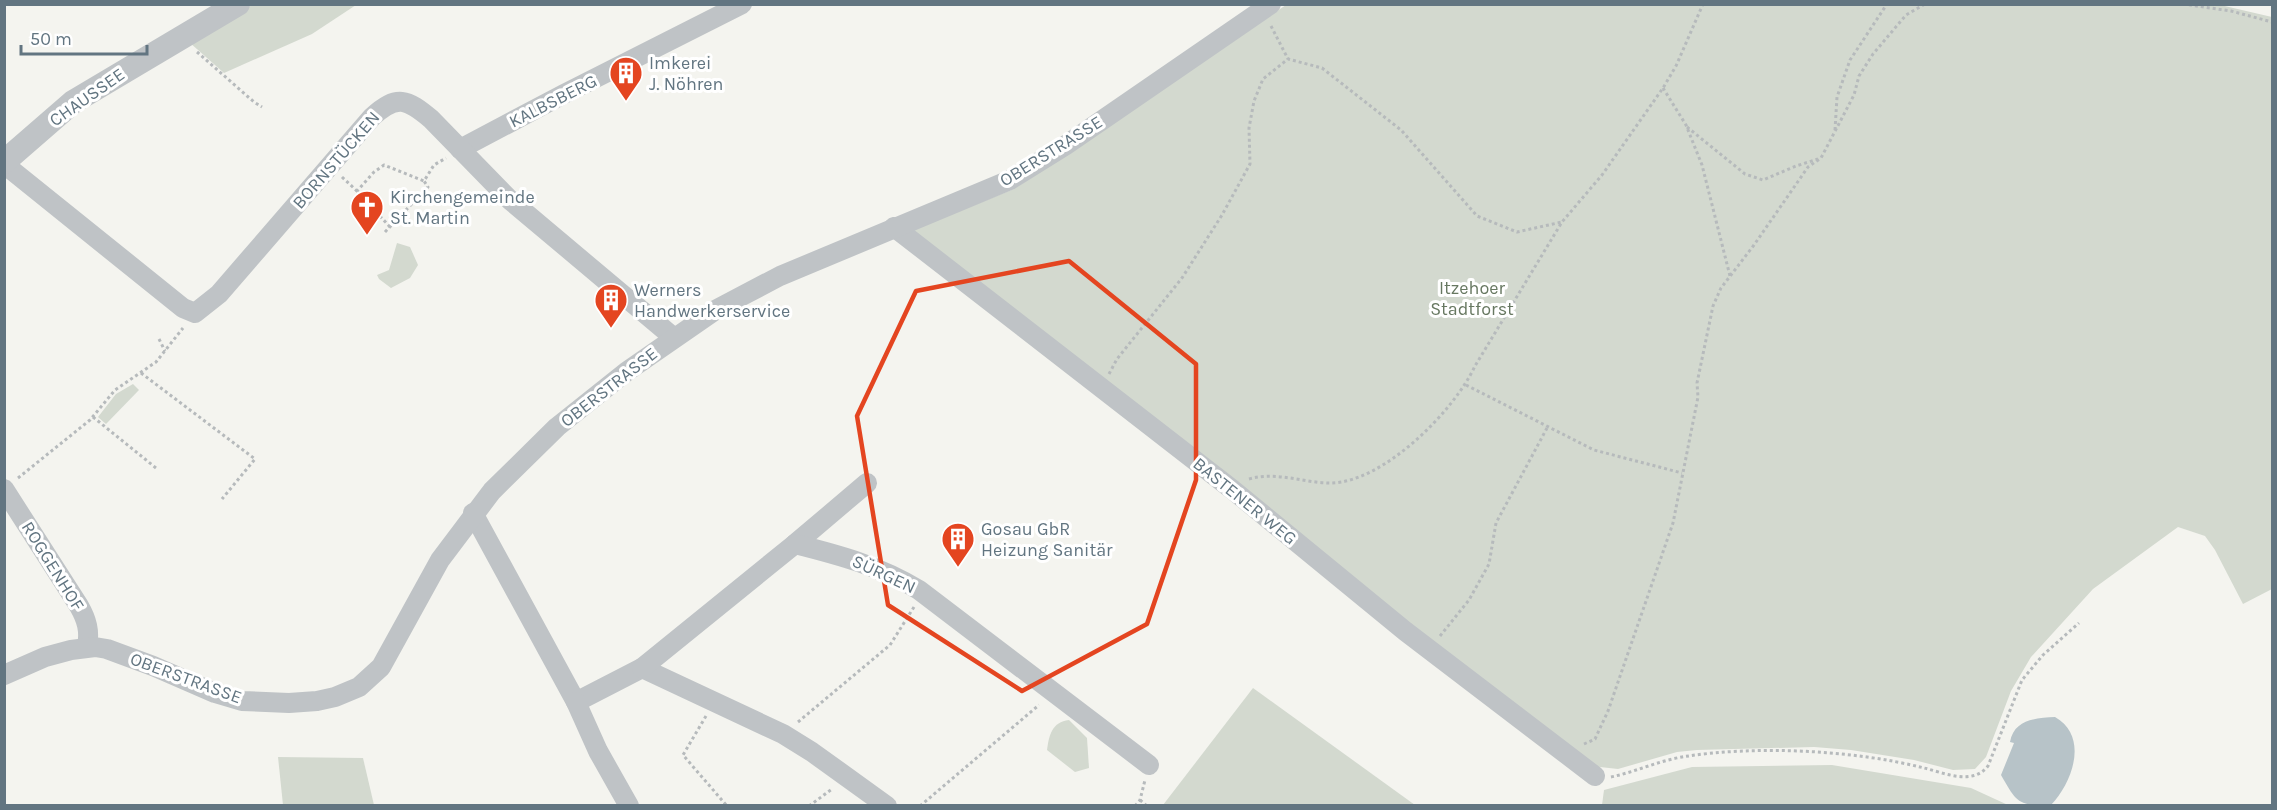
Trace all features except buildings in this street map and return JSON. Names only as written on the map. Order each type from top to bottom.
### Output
[{"type":"street","name":"CHAUSSEE","points":[[4,163],[82,96],[238,4]]},
{"type":"street","name":"KALBSBERG","points":[[460,149],[742,4]]},
{"type":"street","name":"OBERSTRASSE","points":[[4,675],[45,657],[87,647],[107,649],[215,693],[242,701],[289,703],[317,701],[347,693],[371,679],[381,668],[440,560],[473,513],[505,476],[557,427],[626,372],[673,337],[717,309],[780,276],[993,188],[1026,171],[1267,7]]},
{"type":"street","name":"BORNSTÜCKEN","points":[[195,313],[219,294],[383,106],[392,102],[404,101],[417,108],[510,200],[673,337]]},
{"type":"street","points":[[4,163],[183,308],[195,313]]},
{"type":"street","name":"BASTENER WEG","points":[[894,227],[1233,490],[1435,654],[1595,776]]},
{"type":"street","points":[[576,702],[642,668],[867,483]]},
{"type":"street","name":"ROGGENHOF","points":[[9,485],[87,621],[89,634],[87,647]]},
{"type":"street","points":[[473,513],[576,702],[598,751],[629,806]]},
{"type":"street","name":"SÜRGEN","points":[[795,543],[878,568],[923,592],[1149,765]]},
{"type":"street","points":[[642,668],[783,734],[887,806]]},
{"type":"path","points":[[1233,490],[1239,483],[1252,478],[1282,476],[1330,483],[1371,472],[1418,440],[1466,385],[1475,366],[1562,222],[1602,176],[1663,88],[1676,66],[1703,4]]},
{"type":"path","points":[[1834,132],[1837,97],[1850,60],[1887,4]]},
{"type":"path","points":[[1562,752],[1590,742],[1598,735],[1672,523],[1698,397],[1696,383],[1713,306],[1721,288],[1808,167],[1821,158],[1854,95],[1859,76],[1873,54],[1906,15],[1925,4]]},
{"type":"path","points":[[2183,4],[2230,11],[2272,22]]},
{"type":"path","points":[[1267,7],[1288,59]]},
{"type":"path","points":[[196,51],[262,107]]},
{"type":"path","points":[[1288,59],[1322,68],[1401,130],[1477,216],[1517,232],[1562,222]]},
{"type":"path","points":[[1101,388],[1117,359],[1182,278],[1222,215],[1250,164],[1249,128],[1254,101],[1263,79],[1288,59]]},
{"type":"path","points":[[1663,88],[1686,125],[1702,165],[1730,276]]},
{"type":"path","points":[[1686,125],[1745,174],[1763,180],[1821,158]]},
{"type":"path","points":[[424,181],[434,165],[460,149]]},
{"type":"path","points":[[357,191],[374,172],[384,165],[424,181],[429,187],[385,232]]},
{"type":"path","points":[[339,174],[390,226]]},
{"type":"path","points":[[9,485],[93,417],[116,390],[156,362],[195,313]]},
{"type":"path","points":[[159,339],[165,351]]},
{"type":"path","points":[[141,373],[255,459],[222,500]]},
{"type":"path","points":[[1466,385],[1594,450],[1682,473]]},
{"type":"path","points":[[93,417],[156,468]]},
{"type":"path","points":[[1435,654],[1436,641],[1469,600],[1489,564],[1496,523],[1547,428]]},
{"type":"path","points":[[783,734],[890,645],[923,592]]},
{"type":"path","points":[[1595,776],[1614,776],[1681,757],[1754,752],[1837,755],[1906,764],[1951,775],[1977,776],[1983,772],[1992,757],[2022,680],[2043,655],[2079,623]]},
{"type":"path","points":[[920,806],[1054,692]]},
{"type":"path","points":[[715,701],[683,755],[727,806]]},
{"type":"path","points":[[1135,806],[1140,800],[1149,765]]},
{"type":"path","points":[[809,806],[847,777]]},
{"type":"path","points":[[1140,800],[1147,806]]},
{"type":"highlighted area","points":[[1069,261],[1196,364],[1196,480],[1147,624],[1022,691],[888,605],[857,416],[916,291]]},
{"type":"green space","name":"Itzehoer Stadtforst","points":[[2216,4],[2272,17],[2272,589],[2243,604],[2215,550],[2205,536],[2178,527],[2093,589],[2031,657],[2011,691],[1986,757],[1975,769],[1953,770],[1914,760],[1814,747],[1697,750],[1677,752],[1618,769],[1591,766],[905,233],[1014,189],[1286,5]]},
{"type":"green space","points":[[252,5],[356,5],[312,34],[224,73],[189,42]]},
{"type":"green space","points":[[397,243],[410,247],[418,265],[410,278],[391,288],[377,275],[389,270]]},
{"type":"green space","points":[[133,384],[139,390],[106,424],[98,417],[116,394]]},
{"type":"green space","points":[[1253,688],[1415,805],[1163,805]]},
{"type":"green space","points":[[1069,720],[1087,738],[1089,768],[1075,772],[1047,750],[1052,730],[1059,723]]},
{"type":"green space","points":[[278,757],[363,758],[374,805],[283,805]]},
{"type":"green space","points":[[1832,765],[1971,788],[2008,805],[1602,805],[1604,790],[1692,767]]},
{"type":"shaded area","points":[[2055,717],[2065,725],[2072,736],[2074,760],[2071,772],[2066,784],[2051,805],[2025,803],[2015,797],[2001,775],[2014,743],[2010,742],[2012,734],[2027,721]]},
{"type":"place","name":"Imkerei J. Nöhren","points":[[626,102]]},
{"type":"place","name":"Kirchengemeinde St. Martin","points":[[367,236]]},
{"type":"place","name":"Werners Handwerkerservice","points":[[611,329]]},
{"type":"place","name":"Gosau GbR Heizung Sanitär","points":[[958,568]]}]
